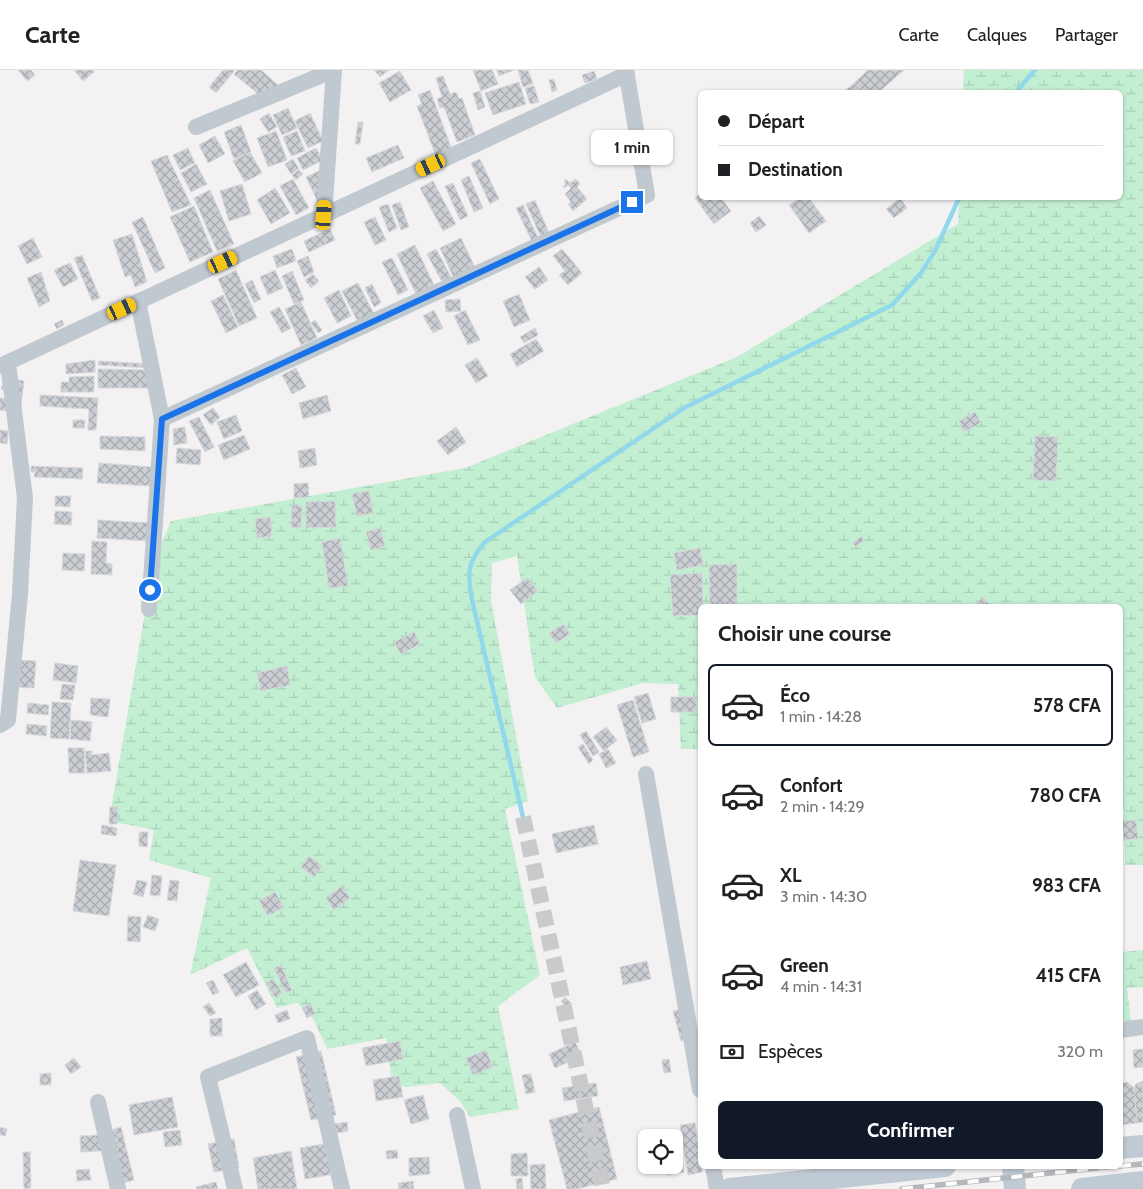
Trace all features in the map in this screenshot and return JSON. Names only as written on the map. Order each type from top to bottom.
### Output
[{"type":"main road","points":[[1123,1148],[1143,1146]]},
{"type":"main road","points":[[730,1189],[848,1171],[887,1169]]},
{"type":"main road","points":[[1013,1169],[1016,1189]]},
{"type":"main road","points":[[1082,1189],[1143,1182]]},
{"type":"street","points":[[196,127],[334,70],[324,215]]},
{"type":"street","points":[[0,725],[8,720],[20,594],[25,498],[4,364],[626,72],[648,195],[162,419]]},
{"type":"street","points":[[138,302],[162,419],[149,609]]},
{"type":"street","points":[[646,774],[698,1078]]},
{"type":"street","points":[[1123,1030],[1143,1027]]},
{"type":"street","points":[[235,1189],[208,1077],[307,1038],[342,1189]]},
{"type":"street","points":[[98,1102],[118,1189]]},
{"type":"street","points":[[457,1115],[473,1189]]},
{"type":"street","points":[[714,1169],[717,1189]]},
{"type":"green space","points":[[964,70],[1143,70],[1143,865],[1125,865],[1123,811],[1123,604],[698,604],[698,749],[681,749],[678,684],[643,683],[557,708],[535,677],[517,556],[492,563],[491,600],[528,801],[505,809],[540,975],[498,1006],[519,1109],[470,1117],[460,1101],[440,1083],[407,1087],[392,1084],[386,1038],[327,1049],[313,1018],[297,1003],[277,1008],[247,948],[190,975],[211,878],[149,860],[154,830],[109,821],[154,561],[171,521],[465,468],[737,357],[958,224],[959,200],[1123,200],[1123,90],[963,90]]},
{"type":"green space","points":[[1143,950],[1143,987],[1127,988],[1131,1021],[1123,1022],[1123,952]]},
{"type":"building","points":[[18,70],[31,70],[35,75],[27,81]]},
{"type":"building","points":[[74,70],[93,70],[94,72],[83,81]]},
{"type":"building","points":[[223,70],[235,70],[216,93],[209,87]]},
{"type":"building","points":[[238,70],[261,70],[278,85],[265,100],[234,74]]},
{"type":"building","points":[[374,70],[389,70],[380,77]]},
{"type":"building","points":[[473,70],[492,70],[498,84],[481,91]]},
{"type":"building","points":[[497,70],[514,70],[499,76]]},
{"type":"building","points":[[518,70],[528,70],[533,84],[523,87]]},
{"type":"building","points":[[868,70],[904,70],[881,90],[860,90],[854,83]]},
{"type":"building","points":[[400,71],[411,90],[390,102],[379,83]]},
{"type":"building","points":[[594,71],[597,79],[585,83],[582,75]]},
{"type":"building","points":[[443,76],[450,94],[456,92],[459,99],[462,98],[475,135],[457,142],[444,107],[440,108],[437,99],[442,97],[436,78]]},
{"type":"building","points":[[554,79],[557,90],[552,92],[549,80]]},
{"type":"building","points":[[519,82],[526,104],[493,115],[485,93]]},
{"type":"building","points":[[854,83],[860,90],[845,90]]},
{"type":"building","points":[[534,86],[539,102],[530,104],[525,88]]},
{"type":"building","points":[[430,90],[452,150],[436,156],[417,106],[422,104],[418,95]]},
{"type":"building","points":[[480,91],[485,107],[478,110],[473,93]]},
{"type":"building","points":[[288,108],[297,128],[282,135],[273,115]]},
{"type":"building","points":[[269,113],[277,127],[268,132],[260,119]]},
{"type":"building","points":[[310,113],[323,141],[308,148],[295,121]]},
{"type":"building","points":[[358,122],[363,122],[360,144],[355,144]]},
{"type":"building","points":[[241,125],[251,152],[234,159],[224,132]]},
{"type":"building","points":[[276,131],[287,160],[268,167],[257,138]]},
{"type":"building","points":[[297,131],[305,151],[291,156],[283,137]]},
{"type":"building","points":[[215,136],[225,154],[208,163],[199,145]]},
{"type":"building","points":[[398,145],[404,158],[372,172],[366,158]]},
{"type":"building","points":[[188,148],[195,163],[180,170],[173,155]]},
{"type":"building","points":[[316,148],[323,160],[303,170],[297,158]]},
{"type":"building","points":[[250,152],[262,173],[245,182],[233,161]]},
{"type":"building","points":[[167,155],[191,205],[172,212],[151,161]]},
{"type":"building","points":[[293,159],[299,169],[291,174],[285,164]]},
{"type":"building","points":[[480,159],[499,199],[490,204],[471,163]]},
{"type":"building","points":[[196,164],[207,184],[191,192],[181,173]]},
{"type":"building","points":[[299,170],[303,174],[296,180],[292,175]]},
{"type":"building","points":[[321,170],[332,193],[317,200],[306,177]]},
{"type":"building","points":[[469,176],[483,208],[474,212],[461,180]]},
{"type":"building","points":[[293,179],[309,208],[296,215],[280,186]]},
{"type":"building","points":[[566,179],[570,183],[576,179],[580,184],[577,187],[587,199],[573,211],[568,204],[571,202],[565,194],[571,188],[568,185],[563,187],[566,184],[564,181]]},
{"type":"building","points":[[433,181],[456,224],[443,231],[420,188]]},
{"type":"building","points":[[453,183],[468,216],[460,220],[445,186]]},
{"type":"building","points":[[242,184],[251,214],[229,221],[220,191]]},
{"type":"building","points":[[275,188],[290,213],[271,224],[257,200]]},
{"type":"building","points":[[210,190],[234,244],[217,251],[194,198]]},
{"type":"building","points":[[698,195],[698,200],[723,200],[731,211],[714,224],[695,198]]},
{"type":"building","points":[[535,200],[552,240],[544,244],[526,204]]},
{"type":"building","points":[[797,200],[810,200],[826,221],[809,233],[789,205]]},
{"type":"building","points":[[897,200],[901,200],[907,208],[894,218],[886,209]]},
{"type":"building","points":[[400,202],[409,227],[401,230],[392,205]]},
{"type":"building","points":[[388,204],[397,228],[389,232],[379,207]]},
{"type":"building","points":[[523,205],[539,240],[535,248],[516,208]]},
{"type":"building","points":[[194,206],[213,252],[190,262],[170,217]]},
{"type":"building","points":[[759,216],[766,225],[756,232],[750,223]]},
{"type":"building","points":[[143,217],[165,268],[155,273],[132,222]]},
{"type":"building","points":[[375,217],[386,240],[375,245],[364,222]]},
{"type":"building","points":[[330,229],[335,240],[309,252],[304,241]]},
{"type":"building","points":[[132,234],[147,282],[135,287],[131,275],[125,277],[113,240]]},
{"type":"building","points":[[33,238],[42,257],[27,264],[18,246]]},
{"type":"building","points":[[461,238],[479,276],[458,287],[440,248]]},
{"type":"building","points":[[415,245],[434,285],[416,294],[397,254]]},
{"type":"building","points":[[292,249],[296,261],[277,268],[273,256]]},
{"type":"building","points":[[436,249],[456,286],[447,291],[427,254]]},
{"type":"building","points":[[562,249],[582,273],[568,285],[559,275],[565,271],[553,256]]},
{"type":"building","points":[[82,255],[100,298],[92,301],[74,258]]},
{"type":"building","points":[[308,256],[314,272],[304,277],[297,261]]},
{"type":"building","points":[[392,258],[408,290],[398,295],[382,262]]},
{"type":"building","points":[[70,263],[78,279],[63,287],[54,270]]},
{"type":"building","points":[[539,267],[548,280],[535,289],[525,277]]},
{"type":"building","points":[[236,270],[257,318],[239,326],[218,279]]},
{"type":"building","points":[[275,270],[283,288],[268,295],[260,277]]},
{"type":"building","points":[[292,271],[304,300],[294,304],[282,276]]},
{"type":"building","points":[[41,272],[50,301],[39,307],[27,278]]},
{"type":"building","points":[[313,274],[319,281],[311,288],[305,280]]},
{"type":"building","points":[[252,280],[261,299],[254,303],[245,284]]},
{"type":"building","points":[[358,283],[374,314],[358,322],[342,291]]},
{"type":"building","points":[[372,284],[381,303],[374,307],[365,288]]},
{"type":"building","points":[[339,290],[351,316],[337,323],[324,298]]},
{"type":"building","points":[[519,294],[530,320],[514,327],[503,301]]},
{"type":"building","points":[[223,295],[238,327],[226,333],[211,301]]},
{"type":"building","points":[[460,299],[461,311],[446,312],[445,300]]},
{"type":"building","points":[[301,302],[317,338],[301,345],[285,309]]},
{"type":"building","points":[[279,307],[291,328],[282,333],[270,312]]},
{"type":"building","points":[[434,310],[443,328],[433,333],[423,316]]},
{"type":"building","points":[[465,310],[480,340],[468,345],[454,316]]},
{"type":"building","points":[[62,320],[64,325],[57,329],[54,324]]},
{"type":"building","points":[[315,320],[322,330],[318,333],[311,323]]},
{"type":"building","points":[[535,328],[538,335],[524,343],[520,337]]},
{"type":"building","points":[[536,339],[544,351],[517,367],[510,354]]},
{"type":"building","points":[[477,358],[488,376],[476,383],[465,365]]},
{"type":"building","points":[[95,360],[95,372],[66,374],[66,364]]},
{"type":"building","points":[[99,361],[151,364],[150,368],[98,365]]},
{"type":"building","points":[[296,368],[306,387],[292,394],[282,375]]},
{"type":"building","points":[[98,369],[151,370],[150,388],[98,388]]},
{"type":"building","points":[[94,376],[94,392],[61,392],[61,382],[69,382],[69,377]]},
{"type":"building","points":[[5,378],[24,381],[20,413],[0,410],[0,398],[10,399],[10,392],[1,389]]},
{"type":"building","points":[[40,395],[98,398],[96,430],[88,430],[89,409],[40,406]]},
{"type":"building","points":[[327,395],[331,411],[303,419],[299,403]]},
{"type":"building","points":[[213,408],[220,417],[211,425],[203,415]]},
{"type":"building","points":[[975,412],[981,423],[964,432],[959,421]]},
{"type":"building","points":[[236,415],[242,431],[224,439],[217,422]]},
{"type":"building","points":[[199,417],[214,447],[205,452],[189,421]]},
{"type":"building","points":[[73,420],[85,420],[84,428],[73,428]]},
{"type":"building","points":[[185,427],[187,443],[174,445],[173,429]]},
{"type":"building","points":[[456,427],[466,442],[448,455],[437,441]]},
{"type":"building","points":[[0,430],[8,431],[7,444],[0,443]]},
{"type":"building","points":[[244,435],[250,449],[224,460],[218,445]]},
{"type":"building","points":[[100,436],[145,437],[145,451],[100,449]]},
{"type":"building","points":[[1035,436],[1058,437],[1056,481],[1033,480]]},
{"type":"building","points":[[177,448],[201,450],[200,465],[176,463]]},
{"type":"building","points":[[315,448],[317,465],[300,468],[298,451]]},
{"type":"building","points":[[99,463],[153,467],[151,486],[97,483]]},
{"type":"building","points":[[31,466],[83,468],[82,479],[34,477],[35,472],[31,472]]},
{"type":"building","points":[[308,483],[309,497],[294,498],[294,484]]},
{"type":"building","points":[[369,491],[373,513],[357,516],[352,494]]},
{"type":"building","points":[[55,496],[71,496],[70,507],[55,506]]},
{"type":"building","points":[[335,501],[336,527],[306,528],[306,502]]},
{"type":"building","points":[[292,505],[302,506],[301,528],[291,527]]},
{"type":"building","points":[[55,511],[72,512],[71,525],[54,524]]},
{"type":"building","points":[[270,517],[272,536],[257,538],[255,519]]},
{"type":"building","points":[[98,520],[149,523],[148,541],[97,538]]},
{"type":"building","points":[[380,528],[385,546],[371,550],[366,532]]},
{"type":"building","points":[[861,536],[864,540],[856,547],[853,543]]},
{"type":"building","points":[[340,538],[348,586],[329,588],[322,542]]},
{"type":"building","points":[[92,541],[107,542],[106,563],[112,564],[112,575],[91,574]]},
{"type":"building","points":[[700,548],[703,565],[677,570],[674,553]]},
{"type":"building","points":[[63,553],[85,554],[84,571],[62,570]]},
{"type":"building","points":[[737,564],[737,604],[710,604],[709,565]]},
{"type":"building","points":[[702,573],[703,604],[698,604],[698,615],[673,616],[670,575]]},
{"type":"building","points":[[527,578],[538,591],[521,604],[510,590]]},
{"type":"building","points":[[983,597],[989,604],[976,604]]},
{"type":"building","points":[[563,624],[570,634],[556,643],[549,633]]},
{"type":"building","points":[[414,632],[420,644],[401,654],[394,642]]},
{"type":"building","points":[[18,660],[36,661],[34,688],[16,687]]},
{"type":"building","points":[[55,663],[78,666],[76,683],[53,680]]},
{"type":"building","points":[[287,666],[290,685],[261,691],[257,673]]},
{"type":"building","points":[[62,684],[75,685],[73,700],[60,699]]},
{"type":"building","points":[[648,693],[656,719],[642,723],[634,697]]},
{"type":"building","points":[[671,697],[696,697],[696,712],[671,712]]},
{"type":"building","points":[[91,698],[110,699],[108,717],[90,715]]},
{"type":"building","points":[[633,700],[649,752],[633,757],[617,705]]},
{"type":"building","points":[[52,702],[71,703],[69,739],[50,738]]},
{"type":"building","points":[[28,703],[49,705],[48,715],[27,713]]},
{"type":"building","points":[[71,720],[92,722],[90,741],[70,739]]},
{"type":"building","points":[[27,724],[47,726],[46,736],[26,734]]},
{"type":"building","points":[[606,727],[617,740],[604,751],[593,737]]},
{"type":"building","points":[[586,731],[599,752],[593,756],[580,735]]},
{"type":"building","points":[[583,744],[593,760],[589,764],[578,747]]},
{"type":"building","points":[[68,748],[84,748],[85,773],[69,773]]},
{"type":"building","points":[[608,749],[616,763],[606,768],[599,754]]},
{"type":"building","points":[[85,751],[92,751],[92,755],[109,753],[111,771],[87,773]]},
{"type":"building","points":[[110,807],[118,807],[117,824],[109,824]]},
{"type":"building","points":[[1136,820],[1138,839],[1124,840],[1123,821]]},
{"type":"building","points":[[102,825],[117,828],[116,836],[101,834]]},
{"type":"building","points":[[594,825],[598,844],[556,853],[552,834]]},
{"type":"building","points":[[139,832],[148,832],[147,847],[139,846]]},
{"type":"building","points":[[309,856],[322,866],[314,877],[301,867]]},
{"type":"building","points":[[80,860],[116,865],[109,916],[73,911]]},
{"type":"building","points":[[152,875],[162,876],[160,896],[150,895]]},
{"type":"building","points":[[137,880],[147,882],[143,897],[133,894]]},
{"type":"building","points":[[170,880],[179,881],[177,901],[167,900]]},
{"type":"building","points":[[342,886],[350,898],[334,910],[326,898]]},
{"type":"building","points":[[275,892],[284,907],[268,916],[259,901]]},
{"type":"building","points":[[148,915],[159,919],[155,931],[143,927]]},
{"type":"building","points":[[128,916],[141,917],[140,942],[127,941]]},
{"type":"building","points":[[647,961],[651,979],[623,985],[620,967]]},
{"type":"building","points":[[246,962],[259,985],[236,997],[223,975]]},
{"type":"building","points":[[281,965],[292,990],[286,993],[274,968]]},
{"type":"building","points":[[273,979],[282,993],[276,998],[266,983]]},
{"type":"building","points":[[213,980],[219,992],[213,995],[206,983]]},
{"type":"building","points":[[257,990],[266,1004],[256,1010],[248,996]]},
{"type":"building","points":[[565,997],[571,1003],[566,1007],[561,1001]]},
{"type":"building","points":[[209,1003],[216,1013],[210,1016],[203,1007]]},
{"type":"building","points":[[311,1004],[315,1014],[307,1018],[302,1008]]},
{"type":"building","points":[[689,1007],[696,1037],[681,1041],[673,1011]]},
{"type":"building","points":[[287,1010],[290,1019],[278,1023],[275,1015]]},
{"type":"building","points":[[222,1018],[222,1036],[210,1036],[210,1019]]},
{"type":"building","points":[[400,1041],[403,1059],[366,1066],[362,1048]]},
{"type":"building","points":[[575,1042],[582,1056],[555,1068],[549,1054]]},
{"type":"building","points":[[1143,1049],[1143,1067],[1134,1068],[1133,1050]]},
{"type":"building","points":[[486,1050],[493,1067],[473,1075],[466,1058]]},
{"type":"building","points":[[321,1051],[336,1115],[311,1120],[296,1057]]},
{"type":"building","points":[[74,1058],[81,1067],[71,1074],[65,1065]]},
{"type":"building","points":[[669,1059],[671,1072],[664,1073],[662,1060]]},
{"type":"building","points":[[51,1073],[51,1085],[40,1085],[40,1074]]},
{"type":"building","points":[[531,1074],[535,1092],[526,1094],[522,1075]]},
{"type":"building","points":[[399,1076],[403,1097],[376,1101],[373,1080]]},
{"type":"building","points":[[1143,1081],[1143,1122],[1137,1123],[1134,1088],[1136,1084]]},
{"type":"building","points":[[1127,1082],[1134,1088],[1137,1123],[1123,1125],[1123,1083]]},
{"type":"building","points":[[596,1083],[598,1096],[564,1101],[562,1088]]},
{"type":"building","points":[[423,1095],[429,1119],[411,1124],[404,1100]]},
{"type":"building","points":[[172,1097],[178,1127],[134,1135],[129,1105]]},
{"type":"building","points":[[599,1107],[617,1179],[577,1189],[567,1189],[549,1120]]},
{"type":"building","points":[[347,1122],[348,1131],[330,1134],[329,1125]]},
{"type":"building","points":[[695,1123],[698,1144],[698,1169],[702,1169],[702,1172],[688,1175],[683,1144],[683,1129],[681,1129],[680,1125]]},
{"type":"building","points":[[0,1127],[7,1129],[5,1136],[0,1135]]},
{"type":"building","points":[[121,1127],[134,1180],[123,1183],[111,1130]]},
{"type":"building","points":[[180,1130],[182,1145],[165,1147],[163,1132]]},
{"type":"building","points":[[117,1134],[118,1150],[81,1152],[80,1136]]},
{"type":"building","points":[[234,1139],[239,1168],[214,1172],[208,1144]]},
{"type":"building","points":[[329,1143],[335,1174],[305,1179],[300,1148]]},
{"type":"building","points":[[397,1150],[398,1158],[387,1159],[386,1151]]},
{"type":"building","points":[[291,1151],[297,1189],[258,1189],[253,1158]]},
{"type":"building","points":[[23,1152],[30,1152],[31,1188],[24,1189]]},
{"type":"building","points":[[527,1153],[528,1176],[511,1176],[511,1154]]},
{"type":"building","points":[[429,1157],[430,1174],[409,1176],[409,1158]]},
{"type":"building","points":[[545,1164],[546,1189],[531,1189],[530,1165]]},
{"type":"building","points":[[89,1169],[91,1180],[77,1181],[76,1170]]},
{"type":"building","points":[[522,1178],[523,1189],[517,1189],[516,1179]]},
{"type":"building","points":[[413,1181],[414,1189],[399,1189],[398,1183]]},
{"type":"building","points":[[216,1182],[218,1189],[197,1189],[196,1187]]},
{"type":"waterway","points":[[1018,90],[1035,70]]},
{"type":"waterway","points":[[523,817],[470,591],[470,569],[479,549],[485,542],[684,408],[892,305],[921,273],[935,251],[958,200]]},
{"type":"tunnel","points":[[523,817],[603,1189]]},
{"type":"railway","points":[[1123,1166],[1143,1164]]},
{"type":"railway","points":[[902,1189],[1088,1169]]},
{"type":"route","points":[[150,590],[162,419],[632,202]]}]
